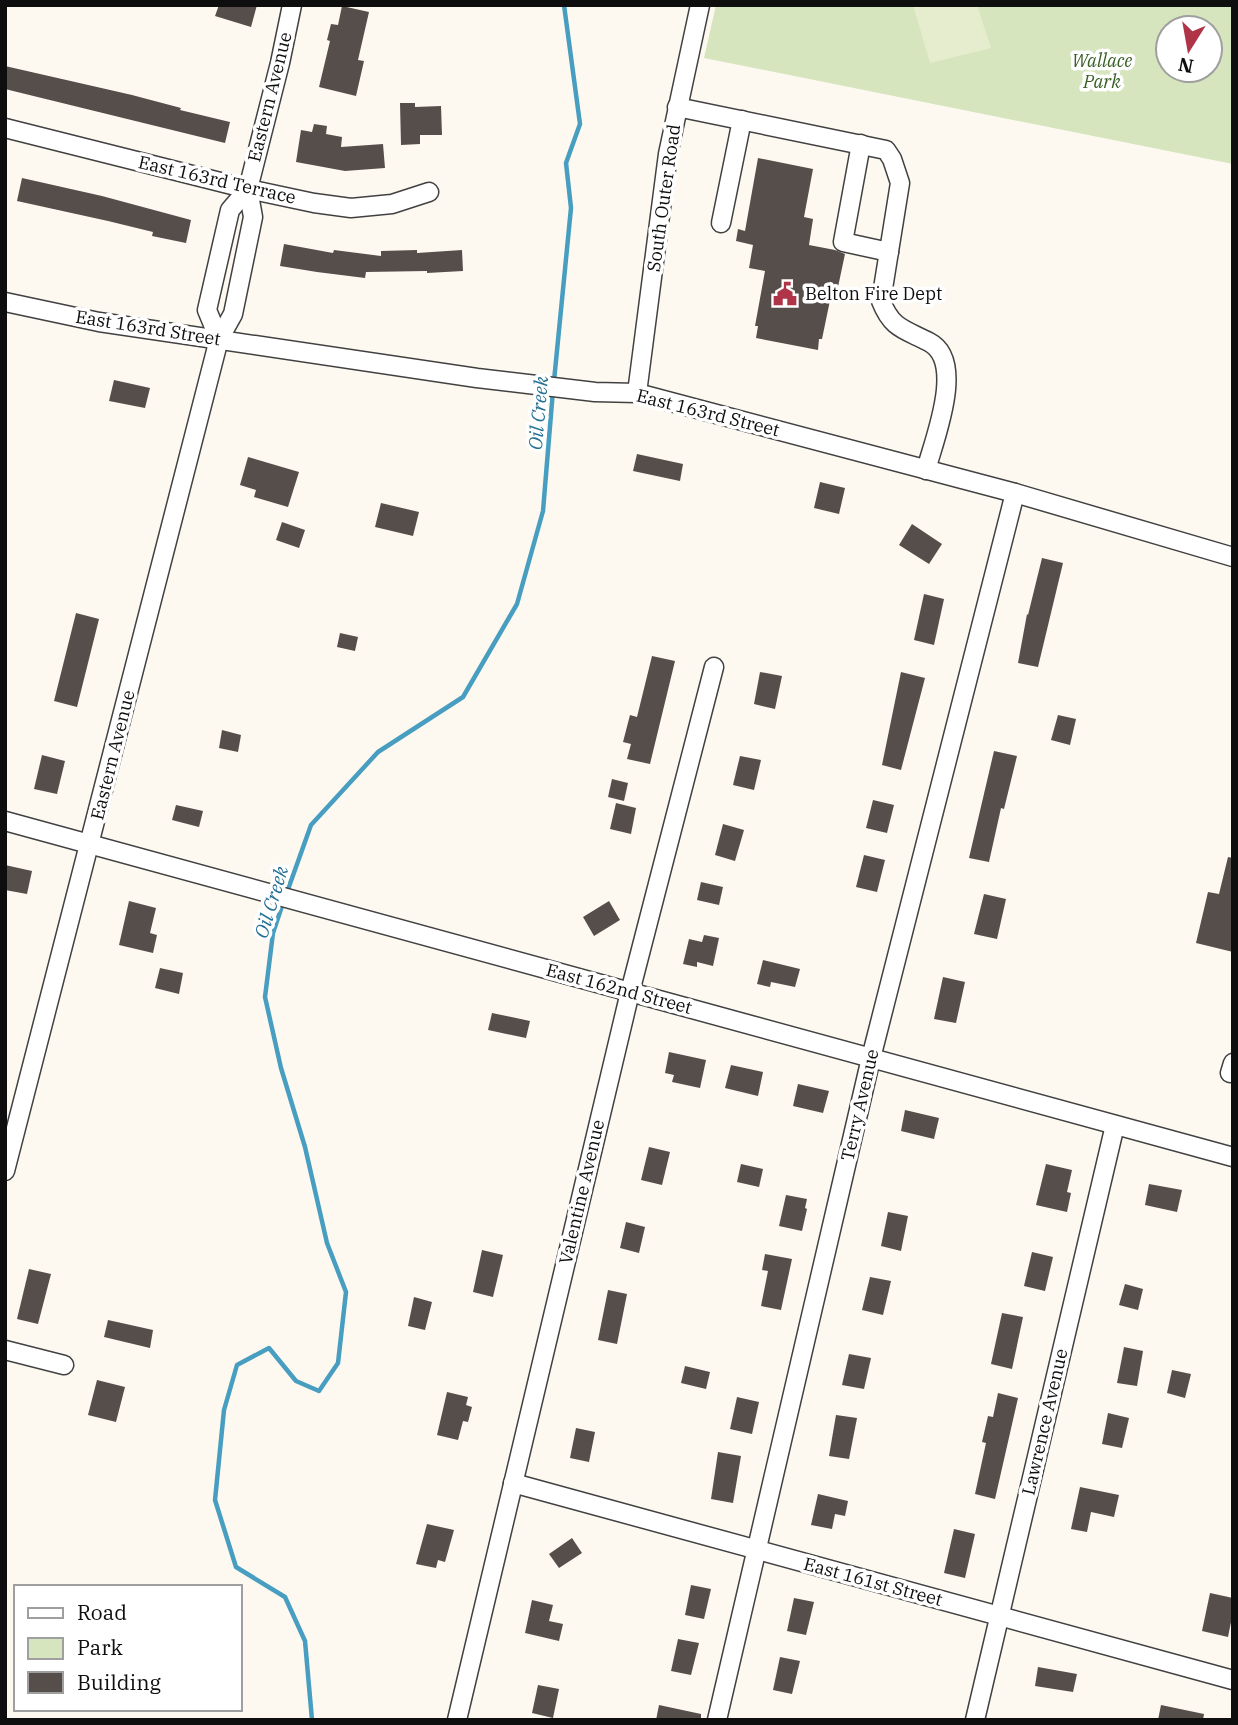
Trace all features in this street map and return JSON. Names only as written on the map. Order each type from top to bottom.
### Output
[{"type":"street","name":"Eastern Avenue","points":[[5,1171],[219,339],[233,314],[253,217],[248,189],[292,5]]},
{"type":"street","name":"South Outer Road","points":[[637,393],[668,154],[700,5]]},
{"type":"street","points":[[677,107],[886,150],[900,183],[881,301],[887,317],[897,327],[933,344],[947,379],[947,394],[926,470]]},
{"type":"street","points":[[721,223],[742,120]]},
{"type":"street","name":"East 163rd Terrace","points":[[5,128],[314,203],[351,208],[392,204],[429,192]]},
{"type":"street","points":[[861,144],[843,242],[889,252]]},
{"type":"street","name":"Eastern Avenue","points":[[219,339],[206,310],[230,210],[248,189]]},
{"type":"street","name":"East 163rd Street","points":[[5,302],[99,322],[504,382],[595,392],[637,393],[1015,493],[1233,557]]},
{"type":"street","name":"Terry Avenue","points":[[717,1720],[871,1058],[1015,493]]},
{"type":"street","name":"Valentine Avenue","points":[[457,1720],[630,992],[714,667]]},
{"type":"street","name":"East 162nd Street","points":[[5,821],[1233,1157]]},
{"type":"street","name":"Lawrence Avenue","points":[[975,1720],[1115,1125]]},
{"type":"street","points":[[5,1350],[65,1365]]},
{"type":"street","name":"East 161st Street","points":[[513,1483],[1233,1680]]},
{"type":"green space","name":"Wallace Park","points":[[716,5],[1233,5],[1233,164],[704,58]]},
{"type":"green space","points":[[913,5],[977,5],[991,48],[930,63]]},
{"type":"building","points":[[219,5],[257,5],[251,27],[215,16]]},
{"type":"building","points":[[342,6],[369,12],[358,60],[364,61],[356,96],[319,87],[330,41],[327,40],[331,24],[338,25]]},
{"type":"building","points":[[5,66],[132,95],[230,122],[225,143],[5,89]]},
{"type":"building","points":[[400,103],[415,103],[415,107],[441,106],[442,135],[420,135],[420,144],[401,145]]},
{"type":"building","points":[[314,124],[327,126],[326,134],[342,137],[341,147],[383,144],[385,168],[345,171],[296,162],[301,130],[312,132]]},
{"type":"building","points":[[758,158],[813,169],[804,217],[813,219],[809,245],[845,254],[838,287],[833,286],[818,350],[756,338],[758,326],[755,326],[765,271],[749,268],[753,245],[736,241],[738,229],[745,231]]},
{"type":"building","points":[[22,178],[191,220],[186,243],[152,236],[153,232],[17,201]]},
{"type":"building","points":[[284,244],[333,253],[334,250],[381,256],[381,251],[417,250],[417,253],[462,250],[463,271],[366,272],[365,278],[317,272],[280,266]]},
{"type":"building","points":[[114,380],[150,388],[145,408],[109,401]]},
{"type":"building","points":[[637,454],[683,464],[680,481],[633,471]]},
{"type":"building","points":[[248,457],[299,472],[288,507],[254,497],[256,490],[240,485]]},
{"type":"building","points":[[820,482],[845,488],[839,514],[814,508]]},
{"type":"building","points":[[381,503],[419,512],[413,536],[375,527]]},
{"type":"building","points":[[282,522],[305,530],[299,548],[276,540]]},
{"type":"building","points":[[912,524],[942,544],[929,564],[899,545]]},
{"type":"building","points":[[1042,558],[1063,563],[1038,667],[1018,663],[1027,614]]},
{"type":"building","points":[[924,594],[944,599],[934,645],[914,640]]},
{"type":"building","points":[[76,613],[99,619],[77,707],[54,701]]},
{"type":"building","points":[[340,633],[358,637],[355,651],[337,647]]},
{"type":"building","points":[[652,656],[675,661],[650,764],[627,759],[631,744],[623,742],[630,715],[637,717]]},
{"type":"building","points":[[760,672],[782,676],[775,709],[754,704]]},
{"type":"building","points":[[901,672],[925,678],[901,770],[882,765]]},
{"type":"building","points":[[1058,715],[1076,719],[1070,745],[1051,740]]},
{"type":"building","points":[[222,730],[241,735],[238,752],[219,748]]},
{"type":"building","points":[[994,751],[1017,756],[1004,809],[1001,808],[989,862],[969,858]]},
{"type":"building","points":[[42,755],[65,761],[57,794],[34,789]]},
{"type":"building","points":[[740,756],[761,760],[754,790],[733,785]]},
{"type":"building","points":[[612,779],[628,783],[624,801],[608,797]]},
{"type":"building","points":[[873,800],[894,805],[887,833],[866,828]]},
{"type":"building","points":[[616,803],[636,808],[631,834],[610,829]]},
{"type":"building","points":[[176,805],[203,811],[199,827],[172,820]]},
{"type":"building","points":[[723,824],[744,830],[735,861],[715,855]]},
{"type":"building","points":[[864,855],[885,860],[877,892],[856,887]]},
{"type":"building","points":[[1228,857],[1233,858],[1233,952],[1196,943],[1208,892],[1219,894]]},
{"type":"building","points":[[5,865],[32,871],[27,894],[5,890]]},
{"type":"building","points":[[701,882],[723,887],[719,905],[697,900]]},
{"type":"building","points":[[984,894],[1006,899],[997,939],[974,934]]},
{"type":"building","points":[[129,901],[156,908],[150,933],[157,935],[153,953],[119,945]]},
{"type":"building","points":[[609,901],[620,920],[594,936],[583,917]]},
{"type":"building","points":[[704,935],[719,938],[713,966],[697,962],[697,967],[683,964],[689,939],[702,942]]},
{"type":"building","points":[[763,960],[800,969],[795,987],[771,982],[770,987],[757,984]]},
{"type":"building","points":[[160,968],[183,973],[179,994],[155,988]]},
{"type":"building","points":[[943,977],[965,982],[956,1023],[934,1019]]},
{"type":"building","points":[[492,1013],[530,1021],[526,1038],[488,1030]]},
{"type":"building","points":[[669,1052],[706,1060],[700,1088],[672,1082],[674,1075],[665,1073]]},
{"type":"building","points":[[731,1065],[763,1072],[758,1096],[725,1088]]},
{"type":"building","points":[[798,1084],[829,1091],[823,1113],[793,1106]]},
{"type":"building","points":[[905,1110],[939,1118],[934,1139],[901,1131]]},
{"type":"building","points":[[649,1147],[670,1152],[662,1185],[641,1180]]},
{"type":"building","points":[[741,1164],[763,1169],[759,1187],[737,1182]]},
{"type":"building","points":[[1046,1164],[1072,1170],[1067,1192],[1071,1193],[1067,1212],[1036,1205]]},
{"type":"building","points":[[1149,1184],[1182,1190],[1177,1212],[1145,1205]]},
{"type":"building","points":[[786,1195],[807,1199],[802,1231],[779,1226]]},
{"type":"building","points":[[888,1212],[908,1216],[901,1251],[881,1246]]},
{"type":"building","points":[[626,1222],[645,1227],[639,1253],[620,1248]]},
{"type":"building","points":[[482,1250],[503,1255],[493,1297],[473,1292]]},
{"type":"building","points":[[1032,1252],[1053,1257],[1045,1291],[1024,1286]]},
{"type":"building","points":[[765,1254],[792,1259],[781,1310],[761,1306],[768,1271],[762,1270]]},
{"type":"building","points":[[29,1269],[51,1274],[38,1324],[17,1319]]},
{"type":"building","points":[[870,1277],[891,1281],[883,1315],[862,1310]]},
{"type":"building","points":[[1125,1284],[1143,1289],[1138,1310],[1119,1305]]},
{"type":"building","points":[[608,1290],[627,1294],[617,1344],[598,1340]]},
{"type":"building","points":[[414,1297],[432,1302],[425,1330],[408,1326]]},
{"type":"building","points":[[1002,1313],[1023,1317],[1012,1369],[991,1364]]},
{"type":"building","points":[[108,1320],[153,1330],[150,1348],[104,1337]]},
{"type":"building","points":[[1124,1347],[1143,1351],[1137,1386],[1117,1383]]},
{"type":"building","points":[[849,1354],[871,1358],[864,1389],[842,1385]]},
{"type":"building","points":[[685,1366],[710,1372],[706,1389],[681,1383]]},
{"type":"building","points":[[1172,1370],[1191,1374],[1185,1398],[1167,1393]]},
{"type":"building","points":[[97,1380],[125,1387],[116,1422],[88,1415]]},
{"type":"building","points":[[447,1392],[468,1397],[466,1405],[472,1407],[468,1422],[463,1421],[458,1440],[437,1435]]},
{"type":"building","points":[[998,1393],[1018,1398],[995,1499],[975,1494],[986,1443],[982,1442],[988,1416],[993,1417]]},
{"type":"building","points":[[737,1397],[759,1402],[752,1434],[730,1429]]},
{"type":"building","points":[[1108,1413],[1129,1418],[1122,1448],[1102,1444]]},
{"type":"building","points":[[836,1415],[857,1418],[849,1459],[829,1456]]},
{"type":"building","points":[[576,1428],[595,1432],[589,1462],[570,1458]]},
{"type":"building","points":[[718,1452],[741,1456],[733,1503],[711,1499]]},
{"type":"building","points":[[1080,1487],[1119,1495],[1114,1517],[1091,1512],[1087,1532],[1071,1529]]},
{"type":"building","points":[[818,1494],[848,1501],[845,1516],[835,1514],[832,1529],[811,1525]]},
{"type":"building","points":[[427,1524],[454,1530],[445,1562],[438,1560],[436,1568],[416,1564]]},
{"type":"building","points":[[954,1529],[975,1534],[965,1578],[944,1573]]},
{"type":"building","points":[[572,1538],[582,1553],[559,1568],[549,1554]]},
{"type":"building","points":[[691,1585],[711,1589],[704,1619],[685,1615]]},
{"type":"building","points":[[1210,1593],[1233,1598],[1228,1637],[1202,1631]]},
{"type":"building","points":[[794,1598],[814,1602],[806,1635],[787,1631]]},
{"type":"building","points":[[532,1600],[553,1605],[549,1621],[563,1624],[559,1641],[525,1633]]},
{"type":"building","points":[[678,1639],[699,1643],[691,1675],[671,1671]]},
{"type":"building","points":[[780,1657],[800,1661],[792,1694],[773,1690]]},
{"type":"building","points":[[1038,1667],[1077,1674],[1073,1692],[1035,1686]]},
{"type":"building","points":[[538,1685],[559,1689],[553,1718],[532,1713]]},
{"type":"building","points":[[659,1705],[701,1714],[701,1720],[656,1720]]},
{"type":"building","points":[[1161,1705],[1204,1714],[1203,1720],[1158,1720]]},
{"type":"waterway","name":"Oil Creek","points":[[554,381],[571,208],[566,163],[580,124],[564,5]]},
{"type":"waterway","name":"Oil Creek","points":[[286,895],[311,825],[378,752],[463,697],[517,604],[543,511],[553,390]]},
{"type":"waterway","name":"Oil Creek","points":[[283,903],[273,933],[265,997],[281,1068],[305,1147],[327,1243],[346,1292],[338,1363],[319,1391],[296,1381],[269,1348],[237,1365],[224,1410],[215,1500],[236,1567],[285,1597],[305,1641],[312,1720]]},
{"type":"place","name":"Belton Fire Dept","points":[[785,294]]}]
